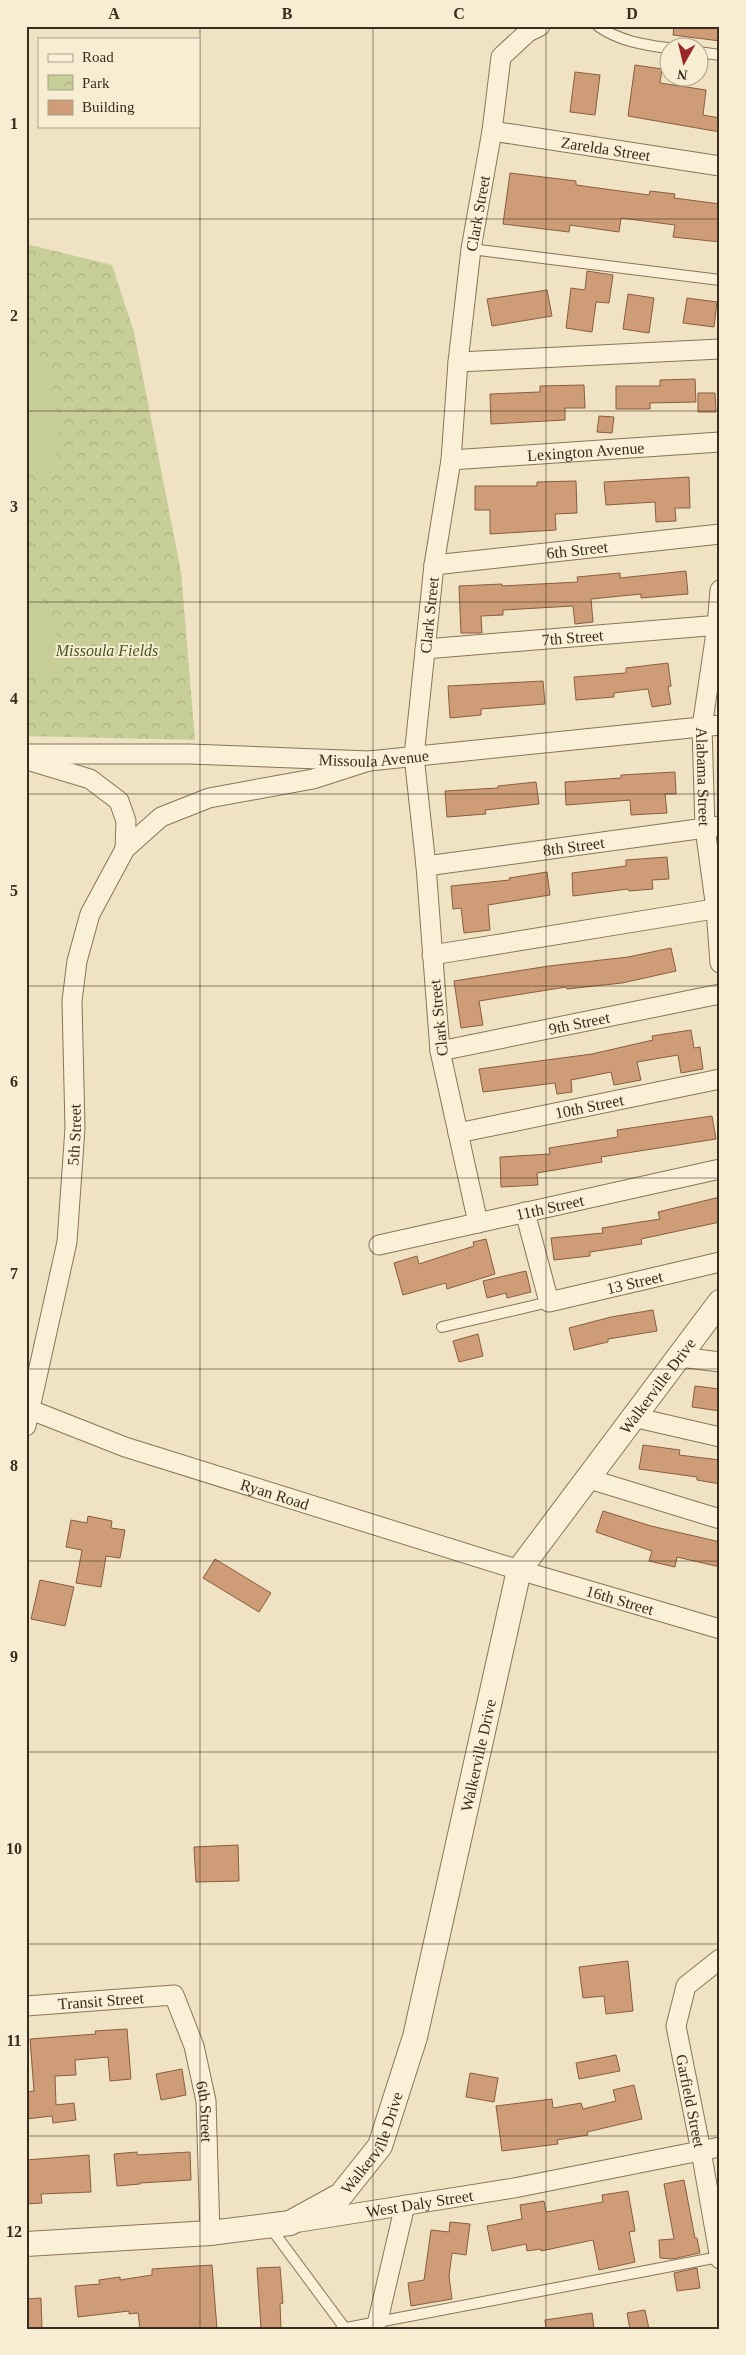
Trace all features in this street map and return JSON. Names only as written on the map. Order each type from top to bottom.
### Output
[{"type":"street","name":"Clark Street","points":[[478,1223],[440,1050],[426,866],[414,756],[434,565],[451,460],[458,362],[471,249],[492,131],[501,57],[528,32],[540,26]]},
{"type":"street","name":"Zarelda Street","points":[[492,131],[720,166]]},
{"type":"street","points":[[458,362],[720,349]]},
{"type":"street","name":"Lexington Avenue","points":[[451,460],[720,442]]},
{"type":"street","name":"6th Street","points":[[434,565],[720,534]]},
{"type":"street","name":"Alabama Street","points":[[720,590],[711,726],[712,827],[720,964]]},
{"type":"street","name":"7th Street","points":[[425,649],[719,626]]},
{"type":"street","name":"Missoula Avenue","points":[[26,754],[189,754],[369,761],[711,726]]},
{"type":"street","name":"5th Street","points":[[26,760],[90,779],[119,801],[126,821],[125,849]]},
{"type":"street","name":"5th Street","points":[[29,1418],[67,1242],[75,1128],[72,1029],[77,961],[90,914],[125,849],[161,817],[209,798],[313,779],[369,761]]},
{"type":"street","name":"8th Street","points":[[426,866],[712,827]]},
{"type":"street","points":[[432,955],[718,909]]},
{"type":"street","name":"9th Street","points":[[440,1050],[720,994]]},
{"type":"street","name":"10th Street","points":[[458,1133],[720,1079]]},
{"type":"street","name":"11th Street","points":[[379,1245],[720,1168]]},
{"type":"street","points":[[524,1212],[549,1302]]},
{"type":"street","name":"13 Street","points":[[549,1302],[720,1262]]},
{"type":"street","name":"Walkerville Drive","points":[[279,2225],[341,2195],[380,2146],[415,2037],[519,1570],[586,1478],[720,1302]]},
{"type":"street","points":[[680,1356],[720,1362]]},
{"type":"street","points":[[633,1417],[720,1437]]},
{"type":"street","name":"Ryan Road","points":[[29,1418],[519,1570]]},
{"type":"street","points":[[586,1478],[720,1519]]},
{"type":"street","name":"16th Street","points":[[519,1570],[720,1630]]},
{"type":"street","name":"Garfield Street","points":[[720,1959],[686,1986],[676,2026],[711,2149],[720,2258]]},
{"type":"street","name":"6th Street","points":[[174,1995],[194,2046],[206,2101],[210,2233]]},
{"type":"street","name":"Transit Street","points":[[26,2006],[174,1995]]},
{"type":"street","name":"West Daly Street","points":[[26,2244],[210,2233],[279,2225],[514,2188],[711,2149]]},
{"type":"street","points":[[378,2320],[405,2205]]},
{"type":"lane","points":[[598,26],[611,35],[658,47]]},
{"type":"lane","points":[[471,249],[720,280]]},
{"type":"lane","points":[[442,1327],[549,1302]]},
{"type":"lane","points":[[279,2225],[343,2328],[720,2258]]},
{"type":"green space","name":"Missoula Fields","points":[[26,244],[112,265],[134,332],[181,572],[195,740],[26,736]]},
{"type":"green space","points":[[26,334],[44,366],[56,404],[58,428],[53,474],[26,470]]},
{"type":"green space","points":[[26,576],[48,608],[67,667],[26,676]]},
{"type":"building","points":[[674,26],[720,26],[720,41],[673,35]]},
{"type":"building","points":[[635,65],[658,68],[658,88],[706,90],[703,115],[720,118],[720,132],[628,116]]},
{"type":"building","points":[[575,72],[600,75],[595,115],[570,112]]},
{"type":"building","points":[[510,173],[576,181],[576,185],[649,195],[650,191],[675,194],[674,198],[720,204],[720,242],[673,237],[675,225],[621,218],[619,232],[570,225],[569,232],[503,224]]},
{"type":"building","points":[[587,271],[613,275],[609,303],[596,302],[592,332],[566,328],[571,288],[585,290]]},
{"type":"building","points":[[547,290],[552,316],[492,326],[487,299]]},
{"type":"building","points":[[628,294],[654,298],[649,333],[623,329]]},
{"type":"building","points":[[687,298],[717,302],[714,327],[683,323]]},
{"type":"building","points":[[695,379],[696,402],[650,403],[650,409],[616,409],[616,386],[660,386],[660,380]]},
{"type":"building","points":[[584,385],[585,408],[565,408],[565,420],[491,424],[490,394],[540,392],[540,386]]},
{"type":"building","points":[[698,393],[715,393],[716,412],[698,412]]},
{"type":"building","points":[[599,416],[614,417],[612,433],[597,432]]},
{"type":"building","points":[[689,477],[690,508],[675,508],[676,521],[656,522],[655,502],[606,505],[604,482]]},
{"type":"building","points":[[576,481],[577,513],[555,514],[556,530],[490,534],[490,510],[475,510],[475,486],[537,486],[537,482]]},
{"type":"building","points":[[686,571],[688,594],[641,598],[641,594],[591,599],[593,622],[575,624],[573,606],[503,610],[503,615],[481,616],[482,633],[461,633],[459,586],[578,582],[577,577],[620,573],[620,578]]},
{"type":"building","points":[[668,663],[671,686],[668,687],[671,704],[652,707],[648,689],[614,693],[614,697],[576,700],[574,677],[626,673],[626,668]]},
{"type":"building","points":[[543,681],[545,704],[481,709],[481,715],[450,718],[448,686]]},
{"type":"building","points":[[675,772],[676,794],[665,794],[667,813],[631,815],[630,800],[566,805],[565,782],[621,778],[621,775]]},
{"type":"building","points":[[536,782],[539,804],[485,810],[486,814],[447,817],[445,791],[498,788],[498,786]]},
{"type":"building","points":[[667,857],[669,879],[652,880],[653,889],[629,891],[628,889],[573,896],[572,873],[626,866],[626,860]]},
{"type":"building","points":[[547,872],[550,895],[488,905],[490,930],[464,933],[461,908],[453,909],[451,886],[510,880],[509,878]]},
{"type":"building","points":[[671,948],[676,971],[622,983],[567,989],[566,987],[479,1001],[483,1025],[461,1028],[454,981],[549,966],[628,957]]},
{"type":"building","points":[[691,1030],[694,1048],[700,1047],[703,1069],[681,1073],[678,1055],[637,1062],[641,1080],[614,1085],[611,1072],[571,1080],[572,1092],[557,1094],[555,1083],[483,1092],[479,1069],[592,1054],[653,1040],[652,1036]]},
{"type":"building","points":[[712,1116],[716,1139],[601,1157],[602,1162],[537,1173],[538,1185],[501,1187],[500,1157],[550,1154],[549,1148],[618,1137],[617,1130]]},
{"type":"building","points":[[720,1197],[720,1222],[641,1239],[642,1244],[590,1252],[590,1256],[554,1260],[551,1238],[603,1233],[602,1228],[660,1219],[658,1212]]},
{"type":"building","points":[[486,1239],[495,1274],[447,1289],[446,1283],[403,1295],[394,1263],[417,1256],[419,1264],[474,1246],[473,1242]]},
{"type":"building","points":[[526,1271],[531,1292],[507,1298],[506,1293],[487,1298],[483,1281]]},
{"type":"building","points":[[653,1310],[657,1331],[608,1339],[608,1342],[574,1350],[569,1328],[611,1317]]},
{"type":"building","points":[[478,1334],[483,1356],[459,1362],[453,1341]]},
{"type":"building","points":[[695,1386],[720,1389],[720,1411],[692,1407]]},
{"type":"building","points":[[643,1445],[680,1450],[679,1455],[720,1460],[720,1484],[697,1480],[697,1477],[639,1469]]},
{"type":"building","points":[[603,1511],[651,1526],[720,1542],[720,1567],[677,1557],[675,1567],[649,1561],[652,1551],[596,1532]]},
{"type":"building","points":[[88,1516],[112,1521],[111,1528],[125,1530],[120,1558],[106,1556],[101,1587],[76,1583],[82,1550],[66,1547],[71,1520],[87,1523]]},
{"type":"building","points":[[215,1559],[271,1593],[259,1612],[203,1578]]},
{"type":"building","points":[[40,1580],[74,1587],[65,1626],[31,1619]]},
{"type":"building","points":[[238,1845],[239,1881],[196,1882],[194,1847]]},
{"type":"building","points":[[628,1961],[633,2011],[606,2014],[604,1996],[583,1998],[579,1967]]},
{"type":"building","points":[[127,2029],[131,2079],[110,2081],[108,2057],[75,2060],[76,2075],[55,2076],[56,2105],[74,2103],[76,2120],[53,2123],[52,2116],[26,2119],[26,2092],[34,2091],[30,2039],[96,2034],[95,2031]]},
{"type":"building","points":[[616,2055],[620,2071],[579,2079],[576,2063]]},
{"type":"building","points":[[182,2069],[186,2095],[161,2100],[156,2074]]},
{"type":"building","points":[[470,2073],[498,2078],[494,2102],[466,2097]]},
{"type":"building","points":[[634,2085],[642,2119],[587,2132],[588,2135],[557,2140],[558,2144],[502,2151],[496,2106],[552,2099],[553,2108],[581,2103],[583,2109],[616,2101],[613,2090]]},
{"type":"building","points":[[137,2152],[137,2155],[190,2152],[191,2180],[117,2186],[114,2154]]},
{"type":"building","points":[[89,2155],[91,2192],[41,2194],[42,2203],[26,2204],[26,2160]]},
{"type":"building","points":[[684,2180],[695,2238],[697,2238],[700,2253],[672,2259],[660,2258],[659,2240],[674,2239],[664,2184]]},
{"type":"building","points":[[628,2191],[635,2231],[629,2232],[635,2262],[599,2270],[593,2240],[541,2251],[541,2249],[527,2251],[526,2244],[492,2251],[487,2226],[522,2219],[520,2205],[544,2201],[546,2212],[603,2202],[602,2195]]},
{"type":"building","points":[[450,2222],[470,2224],[466,2255],[452,2253],[449,2276],[452,2299],[411,2306],[408,2283],[424,2280],[431,2230],[449,2232]]},
{"type":"building","points":[[212,2265],[217,2329],[140,2329],[138,2313],[129,2314],[129,2311],[78,2317],[75,2286],[100,2284],[99,2280],[120,2277],[120,2280],[152,2275],[152,2269]]},
{"type":"building","points":[[280,2267],[283,2303],[280,2304],[281,2329],[261,2329],[257,2268]]},
{"type":"building","points":[[697,2268],[700,2288],[677,2291],[674,2273]]},
{"type":"building","points":[[41,2298],[42,2329],[26,2329],[26,2299]]},
{"type":"building","points":[[645,2310],[649,2329],[630,2329],[627,2313]]},
{"type":"building","points":[[592,2313],[594,2329],[546,2329],[545,2320]]}]
